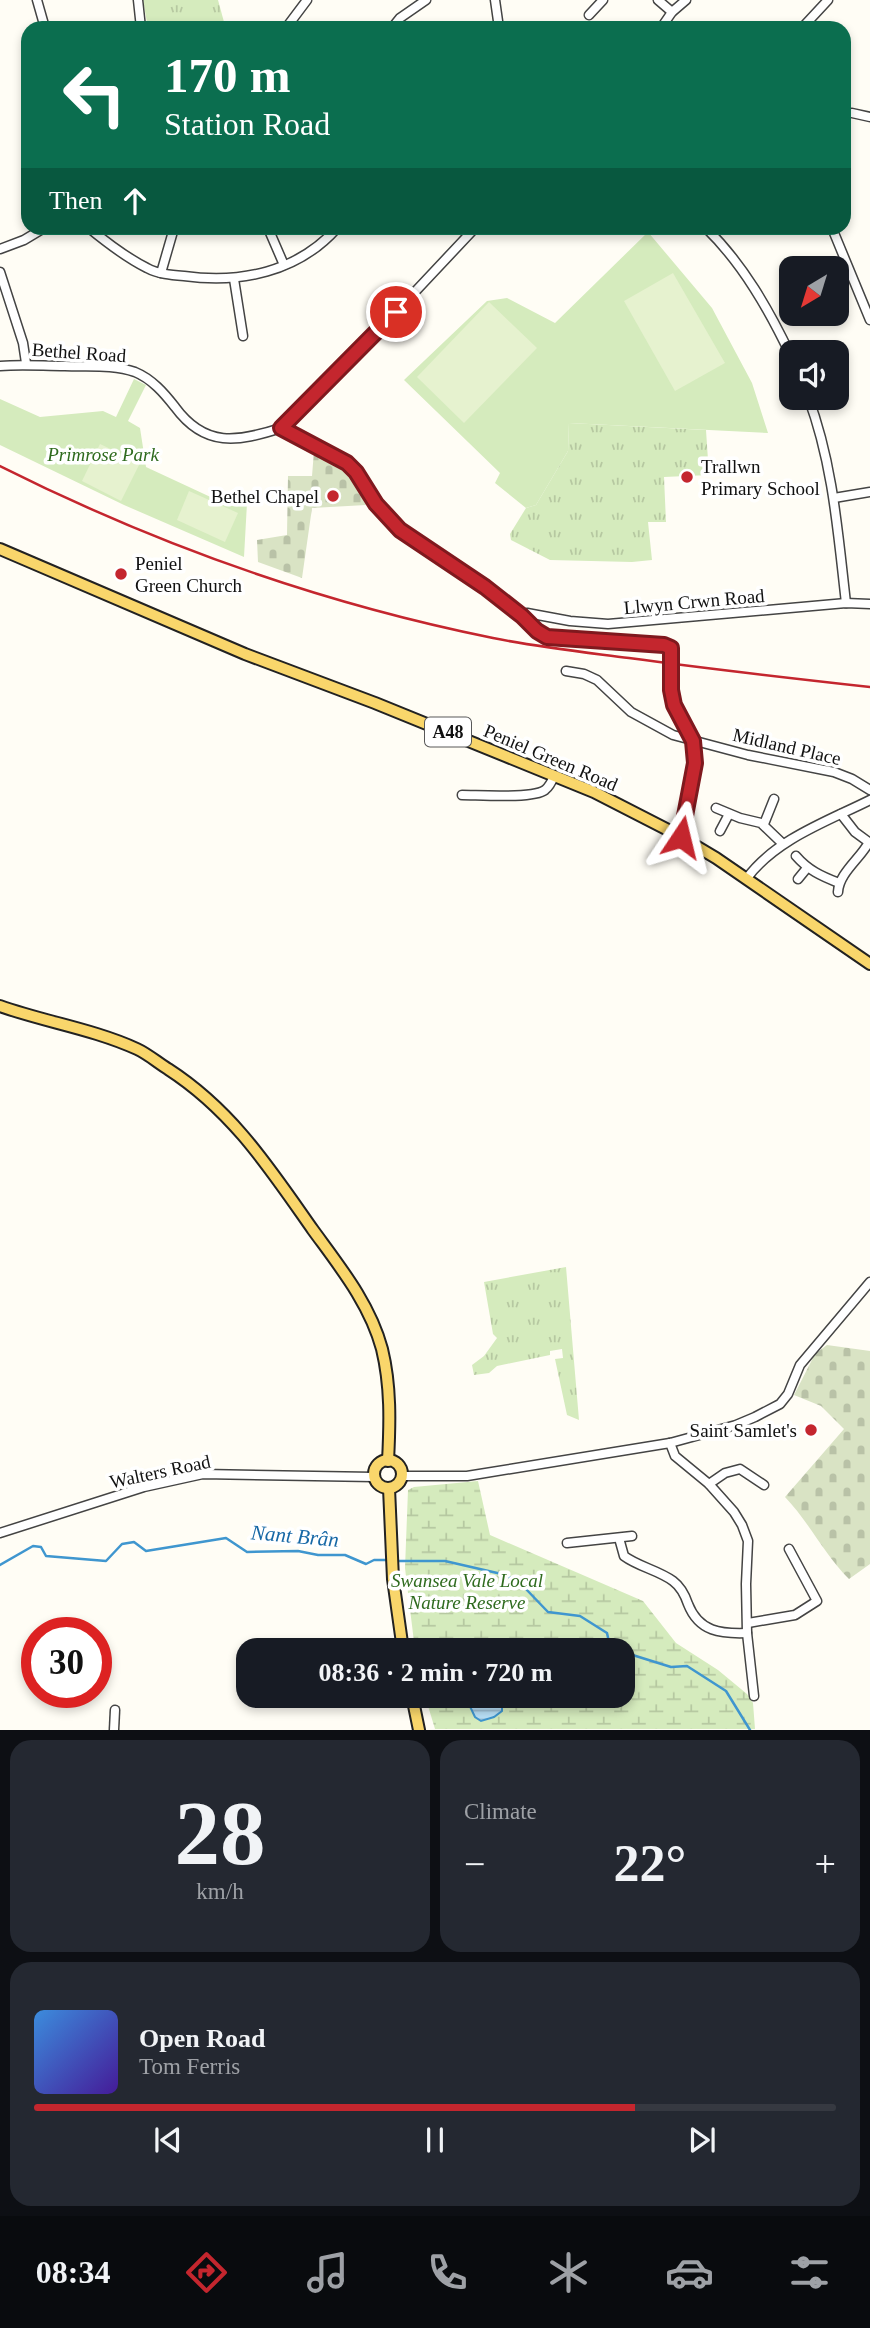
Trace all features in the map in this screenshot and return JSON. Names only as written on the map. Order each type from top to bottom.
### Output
[{"type":"main road","name":"Peniel Green Road","points":[[0,549],[245,653],[618,804],[681,837],[747,878],[870,964]]},
{"type":"main road","points":[[0,1006],[83,1029],[139,1050],[196,1087],[231,1120],[259,1154],[342,1270],[365,1307],[381,1347],[388,1380],[388,1461]]},
{"type":"main road","points":[[388,1461],[398,1465],[401,1476],[397,1484],[389,1488],[379,1485],[374,1477],[379,1464],[388,1461]]},
{"type":"main road","points":[[389,1488],[393,1579],[401,1638]]},
{"type":"main road","points":[[414,1708],[419,1730]]},
{"type":"street","points":[[37,0],[43,21]]},
{"type":"street","points":[[138,0],[140,21]]},
{"type":"street","points":[[291,21],[307,0]]},
{"type":"street","points":[[398,21],[426,0]]},
{"type":"street","points":[[495,0],[498,21]]},
{"type":"street","points":[[589,15],[603,0]]},
{"type":"street","points":[[658,0],[672,12]]},
{"type":"street","points":[[666,21],[686,0]]},
{"type":"street","points":[[808,21],[828,0]]},
{"type":"street","points":[[852,113],[870,117]]},
{"type":"street","points":[[0,250],[32,235]]},
{"type":"street","points":[[99,235],[147,268],[200,279],[234,279],[260,275],[311,251],[329,235]]},
{"type":"street","points":[[161,273],[172,235]]},
{"type":"street","points":[[271,235],[285,265]]},
{"type":"street","points":[[468,235],[281,428],[347,463],[356,472],[376,504],[400,530],[485,587],[547,637],[664,645],[671,648],[671,690],[674,705],[693,741],[695,763],[681,837]]},
{"type":"street","points":[[712,235],[750,281],[784,340]]},
{"type":"street","points":[[835,235],[868,307],[870,320]]},
{"type":"street","points":[[0,272],[23,343],[26,363]]},
{"type":"street","points":[[234,279],[243,336]]},
{"type":"street","name":"Bethel Road","points":[[0,366],[26,363],[104,367],[135,372],[163,391],[195,429],[216,437],[240,439],[281,428]]},
{"type":"street","points":[[813,410],[834,498],[846,603]]},
{"type":"street","points":[[834,498],[870,492]]},
{"type":"street","name":"Llwyn Crwn Road","points":[[522,616],[527,613],[570,621],[608,624],[846,603],[870,604]]},
{"type":"street","points":[[608,624],[608,641]]},
{"type":"street","name":"Midland Place","points":[[566,671],[584,674],[597,680],[631,712],[673,735],[775,761],[834,772],[870,790]]},
{"type":"street","points":[[462,795],[518,795],[541,792],[550,785],[554,776]]},
{"type":"street","points":[[764,824],[774,799]]},
{"type":"street","points":[[747,878],[764,857],[783,844],[870,800]]},
{"type":"street","points":[[716,808],[764,824],[783,844]]},
{"type":"street","points":[[720,831],[729,814]]},
{"type":"street","points":[[796,856],[807,868],[838,888],[870,842],[847,825],[841,814]]},
{"type":"street","points":[[798,879],[807,868]]},
{"type":"street","points":[[401,1476],[467,1476],[670,1443],[736,1425],[780,1405],[788,1394],[800,1365],[870,1282]]},
{"type":"street","points":[[670,1443],[675,1456],[709,1484],[734,1512],[748,1541],[747,1633],[754,1696]]},
{"type":"street","points":[[709,1484],[725,1473],[740,1469],[764,1485]]},
{"type":"street","name":"Walters Road","points":[[0,1532],[144,1487],[203,1474],[374,1477]]},
{"type":"street","points":[[567,1543],[632,1536]]},
{"type":"street","points":[[619,1538],[624,1556],[675,1583],[685,1594],[697,1620],[708,1629],[722,1634],[747,1633]]},
{"type":"street","points":[[748,1623],[795,1615],[817,1601],[789,1549]]},
{"type":"street","points":[[785,1564],[794,1559]]},
{"type":"street","points":[[114,1730],[115,1710]]},
{"type":"green space","points":[[143,0],[218,0],[224,21],[147,21]]},
{"type":"green space","points":[[645,235],[651,235],[712,308],[752,383],[768,433],[569,423],[568,451],[536,505],[526,508],[495,483],[500,473],[404,380],[487,301],[507,298],[555,323]]},
{"type":"green space","points":[[673,273],[725,363],[675,391],[624,301]]},
{"type":"green space","points":[[489,302],[537,348],[464,423],[417,377]]},
{"type":"green space","name":"Primrose Park","points":[[134,379],[146,385],[128,421],[140,428],[146,467],[217,500],[247,503],[244,557],[124,505],[0,445],[0,399],[40,417],[103,411],[116,417]]},
{"type":"green space","points":[[569,423],[706,430],[709,475],[664,477],[666,522],[648,522],[652,560],[550,560],[511,540],[510,534],[526,508],[536,505],[568,451]]},
{"type":"green space","points":[[100,444],[140,463],[121,501],[82,481]]},
{"type":"green space","points":[[314,451],[346,472],[366,505],[312,508],[302,578],[258,562],[257,540],[287,535],[288,476],[312,476]]},
{"type":"green space","points":[[189,491],[238,513],[225,542],[177,520]]},
{"type":"green space","points":[[566,1267],[579,1420],[567,1415],[555,1359],[563,1358],[562,1349],[550,1351],[550,1355],[497,1366],[489,1373],[474,1375],[472,1365],[484,1356],[497,1338],[493,1334],[484,1282]]},
{"type":"green space","points":[[827,1345],[870,1351],[870,1564],[849,1579],[785,1497],[844,1429],[821,1406],[794,1395],[815,1354]]},
{"type":"green space","name":"Swansea Vale Local Nature Reserve","points":[[478,1481],[490,1535],[643,1601],[676,1643],[718,1670],[747,1694],[753,1703],[755,1729],[435,1729],[429,1708],[635,1708],[635,1638],[414,1638],[405,1568],[408,1490],[414,1487]]},
{"type":"water","points":[[471,1708],[502,1708],[494,1717],[481,1721],[475,1717]]},
{"type":"waterway","name":"Nant Brân","points":[[0,1565],[33,1546],[41,1547],[46,1556],[106,1561],[122,1544],[134,1542],[146,1551],[226,1538],[247,1552],[298,1551],[318,1555],[345,1555],[366,1564],[374,1560],[390,1560]]},
{"type":"waterway","name":"Nant Brân","points":[[397,1561],[445,1561],[506,1575],[524,1587],[548,1612],[580,1616],[607,1633],[608,1638]]},
{"type":"waterway","name":"Nant Brân","points":[[635,1656],[671,1667],[687,1666],[726,1691],[750,1730]]},
{"type":"railway","points":[[0,466],[59,495],[179,546],[302,589],[429,624],[543,647],[870,687]]},
{"type":"place","name":"Trallwn Primary School","points":[[687,477]]},
{"type":"place","name":"Bethel Chapel","points":[[333,496]]},
{"type":"place","name":"Peniel Green Church","points":[[121,574]]},
{"type":"place","name":"Saint Samlet's","points":[[811,1430]]},
{"type":"route","points":[[396,312],[281,428],[347,463],[356,472],[376,504],[400,530],[485,587],[547,637],[664,645],[671,648],[671,690],[674,705],[693,741],[695,763],[681,837]]}]
